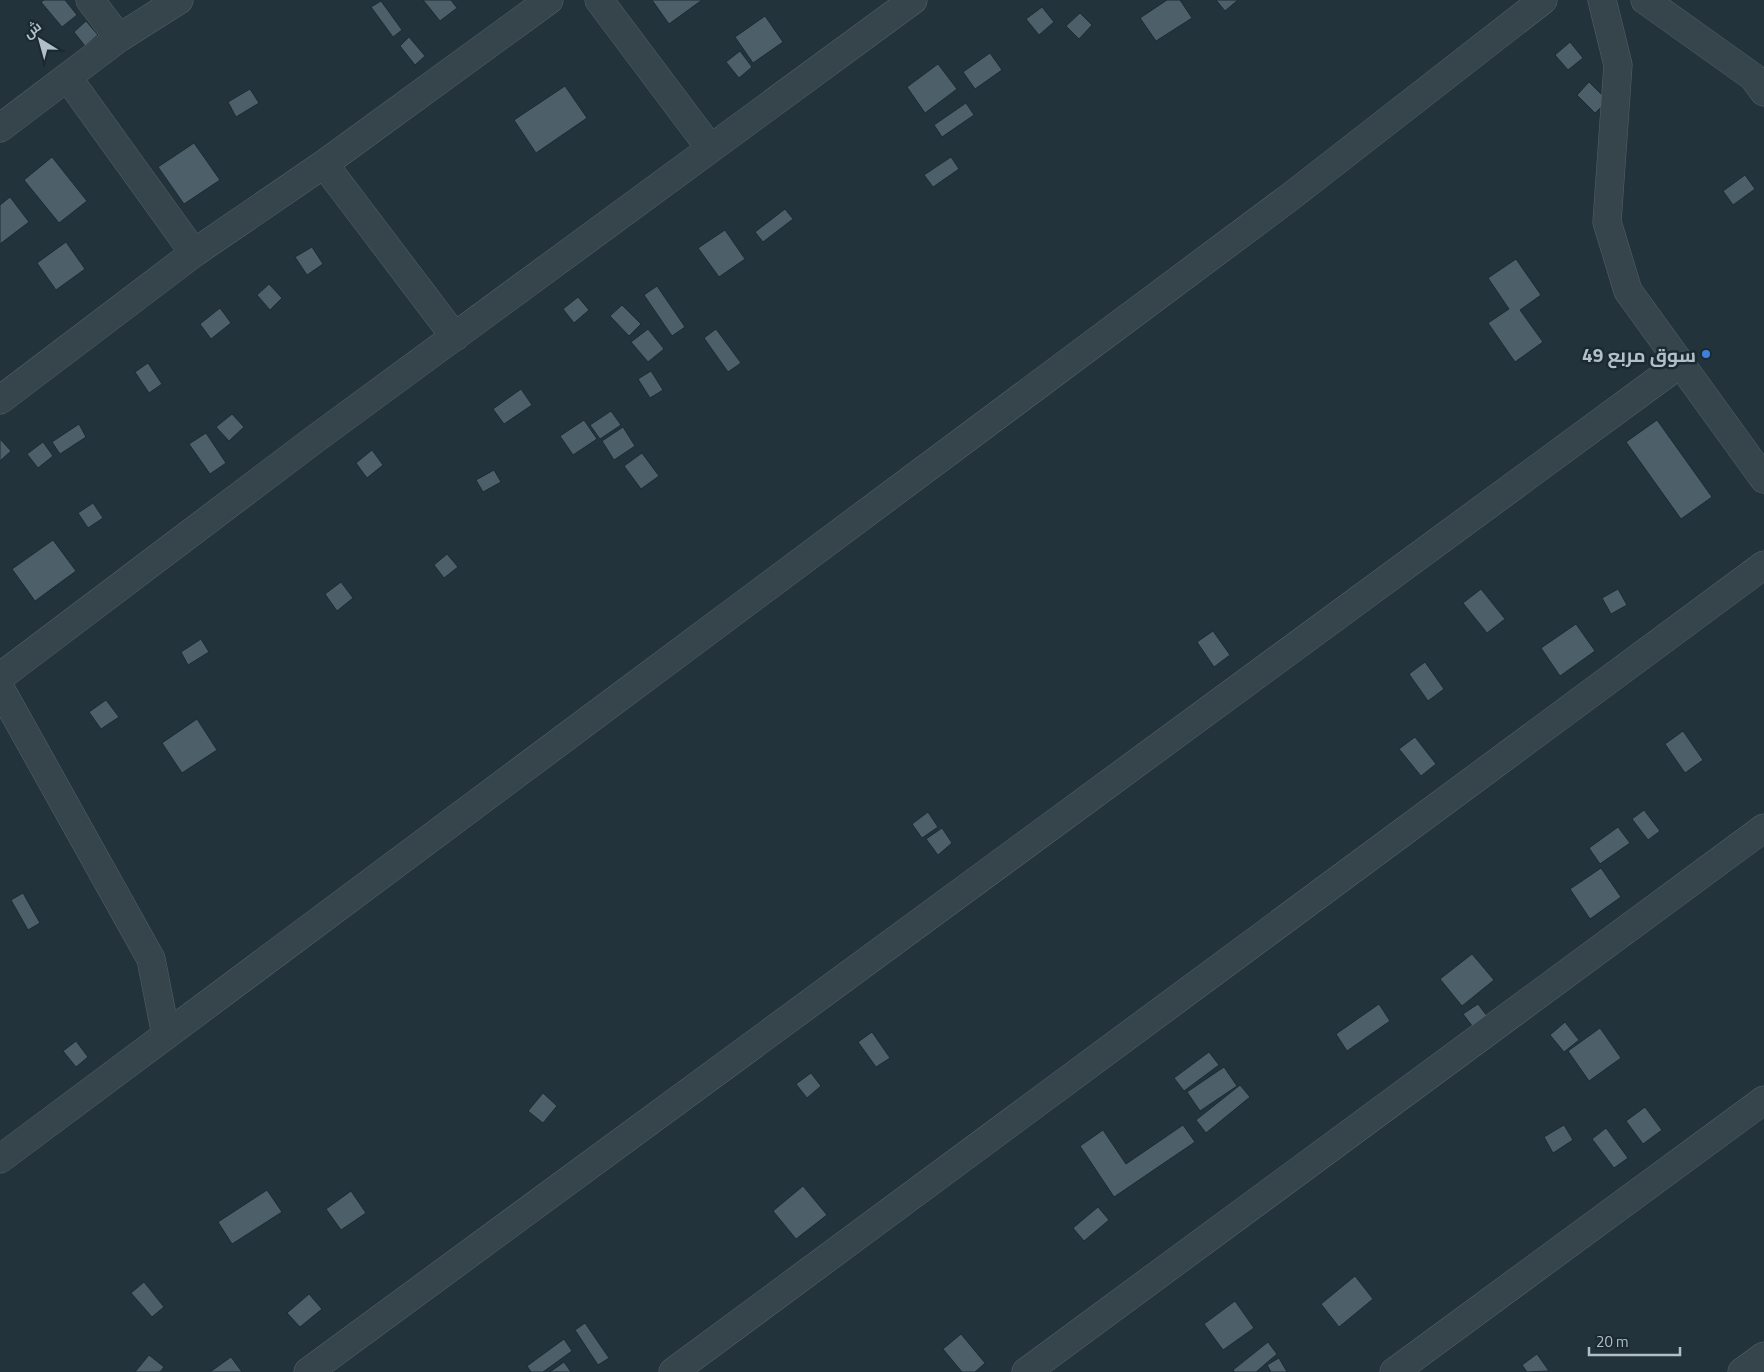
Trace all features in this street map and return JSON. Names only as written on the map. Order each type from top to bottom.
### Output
[{"type":"street","points":[[90,0],[119,38]]},
{"type":"street","points":[[0,128],[119,38],[179,0]]},
{"type":"street","points":[[0,400],[194,253],[324,164],[548,0]]},
{"type":"street","points":[[599,0],[710,148]]},
{"type":"street","points":[[0,677],[315,439],[913,0]]},
{"type":"street","points":[[0,1158],[1290,197],[1543,0]]},
{"type":"street","points":[[1602,0],[1618,65],[1607,222],[1628,291],[1764,479]]},
{"type":"street","points":[[1645,0],[1753,77],[1764,92]]},
{"type":"street","points":[[68,78],[194,253]]},
{"type":"street","points":[[324,164],[455,337]]},
{"type":"street","points":[[308,1372],[1680,363]]},
{"type":"street","points":[[674,1372],[1764,565]]},
{"type":"street","points":[[0,688],[151,959],[166,1035]]},
{"type":"street","points":[[1026,1372],[1764,828]]},
{"type":"street","points":[[1394,1372],[1764,1100]]},
{"type":"street","points":[[1742,1372],[1764,1356]]},
{"type":"building","points":[[44,0],[65,0],[77,15],[62,27],[41,2]]},
{"type":"building","points":[[423,0],[451,0],[457,8],[440,21]]},
{"type":"building","points":[[652,0],[702,0],[669,24]]},
{"type":"building","points":[[1167,0],[1180,0],[1192,18],[1156,41],[1140,18]]},
{"type":"building","points":[[1216,0],[1238,0],[1225,11]]},
{"type":"building","points":[[381,1],[402,30],[393,37],[371,7]]},
{"type":"building","points":[[1042,7],[1054,22],[1039,35],[1026,19]]},
{"type":"building","points":[[1080,13],[1092,25],[1079,39],[1066,26]]},
{"type":"building","points":[[765,16],[783,42],[753,63],[735,37]]},
{"type":"building","points":[[86,21],[98,35],[85,46],[74,32]]},
{"type":"building","points":[[409,37],[425,56],[415,65],[400,46]]},
{"type":"building","points":[[1570,42],[1583,58],[1568,70],[1555,55]]},
{"type":"building","points":[[740,51],[752,67],[739,78],[726,62]]},
{"type":"building","points":[[990,53],[1002,70],[975,89],[963,72]]},
{"type":"building","points":[[938,64],[957,89],[925,113],[907,87]]},
{"type":"building","points":[[1589,82],[1608,101],[1595,113],[1577,95]]},
{"type":"building","points":[[565,86],[587,118],[536,153],[514,120]]},
{"type":"building","points":[[250,89],[259,103],[236,117],[228,102]]},
{"type":"building","points":[[966,103],[974,115],[942,137],[934,125]]},
{"type":"building","points":[[194,143],[220,180],[184,204],[158,167]]},
{"type":"building","points":[[52,157],[87,201],[59,223],[24,180]]},
{"type":"building","points":[[951,157],[959,169],[933,187],[924,175]]},
{"type":"building","points":[[1745,175],[1755,189],[1733,205],[1723,191]]},
{"type":"building","points":[[10,197],[29,222],[0,244],[0,205]]},
{"type":"building","points":[[785,209],[793,219],[763,242],[755,232]]},
{"type":"building","points":[[725,230],[745,259],[719,277],[698,248]]},
{"type":"building","points":[[66,242],[85,269],[56,290],[37,263]]},
{"type":"building","points":[[312,247],[323,264],[307,275],[295,257]]},
{"type":"building","points":[[1516,259],[1541,295],[1520,310],[1543,342],[1515,362],[1488,323],[1509,309],[1488,278]]},
{"type":"building","points":[[269,284],[282,298],[270,310],[257,295]]},
{"type":"building","points":[[657,286],[685,327],[672,336],[644,295]]},
{"type":"building","points":[[578,297],[589,310],[574,323],[563,309]]},
{"type":"building","points":[[622,305],[641,324],[629,336],[610,316]]},
{"type":"building","points":[[220,308],[231,323],[211,339],[200,324]]},
{"type":"building","points":[[648,329],[664,349],[648,362],[631,342]]},
{"type":"building","points":[[716,329],[741,363],[728,372],[704,338]]},
{"type":"building","points":[[148,363],[162,384],[149,393],[135,372]]},
{"type":"building","points":[[651,371],[663,390],[650,398],[638,379]]},
{"type":"building","points":[[521,389],[532,405],[504,424],[493,409]]},
{"type":"building","points":[[611,411],[621,425],[600,439],[590,425]]},
{"type":"building","points":[[232,414],[244,427],[229,441],[216,427]]},
{"type":"building","points":[[584,420],[597,439],[573,455],[560,436]]},
{"type":"building","points":[[1657,420],[1712,497],[1681,519],[1626,442]]},
{"type":"building","points":[[79,424],[86,437],[60,454],[52,442]]},
{"type":"building","points":[[623,427],[635,446],[614,460],[602,441]]},
{"type":"building","points":[[206,433],[226,463],[210,474],[189,444]]},
{"type":"building","points":[[0,439],[11,451],[0,461]]},
{"type":"building","points":[[43,442],[53,456],[38,468],[27,454]]},
{"type":"building","points":[[372,450],[383,465],[367,478],[356,463]]},
{"type":"building","points":[[642,453],[659,476],[641,489],[624,466]]},
{"type":"building","points":[[494,470],[501,482],[483,492],[476,480]]},
{"type":"building","points":[[93,503],[103,518],[88,528],[78,513]]},
{"type":"building","points":[[53,540],[76,571],[35,601],[12,569]]},
{"type":"building","points":[[447,554],[458,567],[444,578],[434,565]]},
{"type":"building","points":[[341,582],[353,598],[337,611],[325,594]]},
{"type":"building","points":[[1481,589],[1505,619],[1487,633],[1463,603]]},
{"type":"building","points":[[1618,589],[1627,605],[1611,614],[1602,598]]},
{"type":"building","points":[[1576,624],[1595,651],[1560,676],[1541,648]]},
{"type":"building","points":[[1213,631],[1230,655],[1214,667],[1197,642]]},
{"type":"building","points":[[201,639],[209,652],[188,665],[181,652]]},
{"type":"building","points":[[1425,662],[1444,689],[1428,701],[1409,674]]},
{"type":"building","points":[[106,700],[119,717],[101,729],[89,712]]},
{"type":"building","points":[[197,719],[217,750],[182,773],[162,743]]},
{"type":"building","points":[[1683,731],[1703,760],[1685,773],[1665,744]]},
{"type":"building","points":[[1415,737],[1436,764],[1421,776],[1399,749]]},
{"type":"building","points":[[1644,810],[1660,831],[1648,840],[1632,819]]},
{"type":"building","points":[[928,812],[938,827],[922,838],[912,824]]},
{"type":"building","points":[[1618,827],[1630,843],[1600,864],[1589,848]]},
{"type":"building","points":[[942,828],[952,843],[938,855],[926,839]]},
{"type":"building","points":[[1601,868],[1621,897],[1590,919],[1570,889]]},
{"type":"building","points":[[23,893],[40,923],[28,930],[11,900]]},
{"type":"building","points":[[1472,954],[1494,980],[1462,1006],[1440,979]]},
{"type":"building","points":[[1379,1004],[1390,1021],[1347,1051],[1336,1034]]},
{"type":"building","points":[[1478,1004],[1490,1020],[1476,1031],[1463,1014]]},
{"type":"building","points":[[1565,1022],[1579,1040],[1564,1052],[1550,1035]]},
{"type":"building","points":[[1600,1028],[1621,1058],[1589,1081],[1568,1051]]},
{"type":"building","points":[[872,1032],[890,1058],[876,1067],[858,1042]]},
{"type":"building","points":[[76,1041],[88,1057],[76,1067],[63,1051]]},
{"type":"building","points":[[1209,1052],[1219,1065],[1184,1091],[1174,1078]]},
{"type":"building","points":[[1224,1067],[1237,1086],[1200,1111],[1187,1092]]},
{"type":"building","points":[[811,1073],[821,1086],[807,1098],[796,1084]]},
{"type":"building","points":[[1240,1085],[1250,1097],[1206,1133],[1196,1120]]},
{"type":"building","points":[[543,1093],[557,1106],[543,1123],[528,1111]]},
{"type":"building","points":[[1645,1107],[1662,1130],[1643,1144],[1626,1121]]},
{"type":"building","points":[[1183,1125],[1195,1142],[1114,1197],[1080,1146],[1103,1130],[1126,1164]]},
{"type":"building","points":[[1564,1125],[1573,1140],[1553,1153],[1544,1137]]},
{"type":"building","points":[[1606,1128],[1628,1158],[1614,1168],[1592,1139]]},
{"type":"building","points":[[803,1186],[827,1215],[796,1239],[773,1211]]},
{"type":"building","points":[[267,1190],[282,1212],[232,1244],[218,1222]]},
{"type":"building","points":[[351,1191],[366,1213],[341,1230],[326,1209]]},
{"type":"building","points":[[1098,1207],[1109,1220],[1084,1241],[1073,1228]]},
{"type":"building","points":[[1355,1276],[1373,1299],[1339,1327],[1321,1304]]},
{"type":"building","points":[[144,1282],[164,1307],[152,1317],[131,1293]]},
{"type":"building","points":[[309,1294],[322,1309],[300,1327],[287,1313]]},
{"type":"building","points":[[1235,1301],[1254,1328],[1223,1350],[1204,1324]]},
{"type":"building","points":[[585,1323],[609,1358],[598,1365],[575,1330]]},
{"type":"building","points":[[961,1334],[985,1363],[975,1372],[962,1372],[943,1349]]},
{"type":"building","points":[[564,1339],[572,1351],[543,1372],[531,1372],[527,1366]]},
{"type":"building","points":[[1268,1342],[1277,1354],[1256,1372],[1235,1372],[1233,1370]]},
{"type":"building","points":[[1537,1354],[1549,1371],[1527,1372],[1522,1365]]},
{"type":"building","points":[[149,1355],[164,1367],[160,1372],[135,1372]]},
{"type":"building","points":[[231,1357],[242,1372],[210,1372]]},
{"type":"building","points":[[1279,1358],[1287,1372],[1271,1372],[1267,1365]]},
{"type":"building","points":[[564,1362],[571,1372],[550,1372]]},
{"type":"place","name":"سوق مربع 49","points":[[1706,354]]}]
